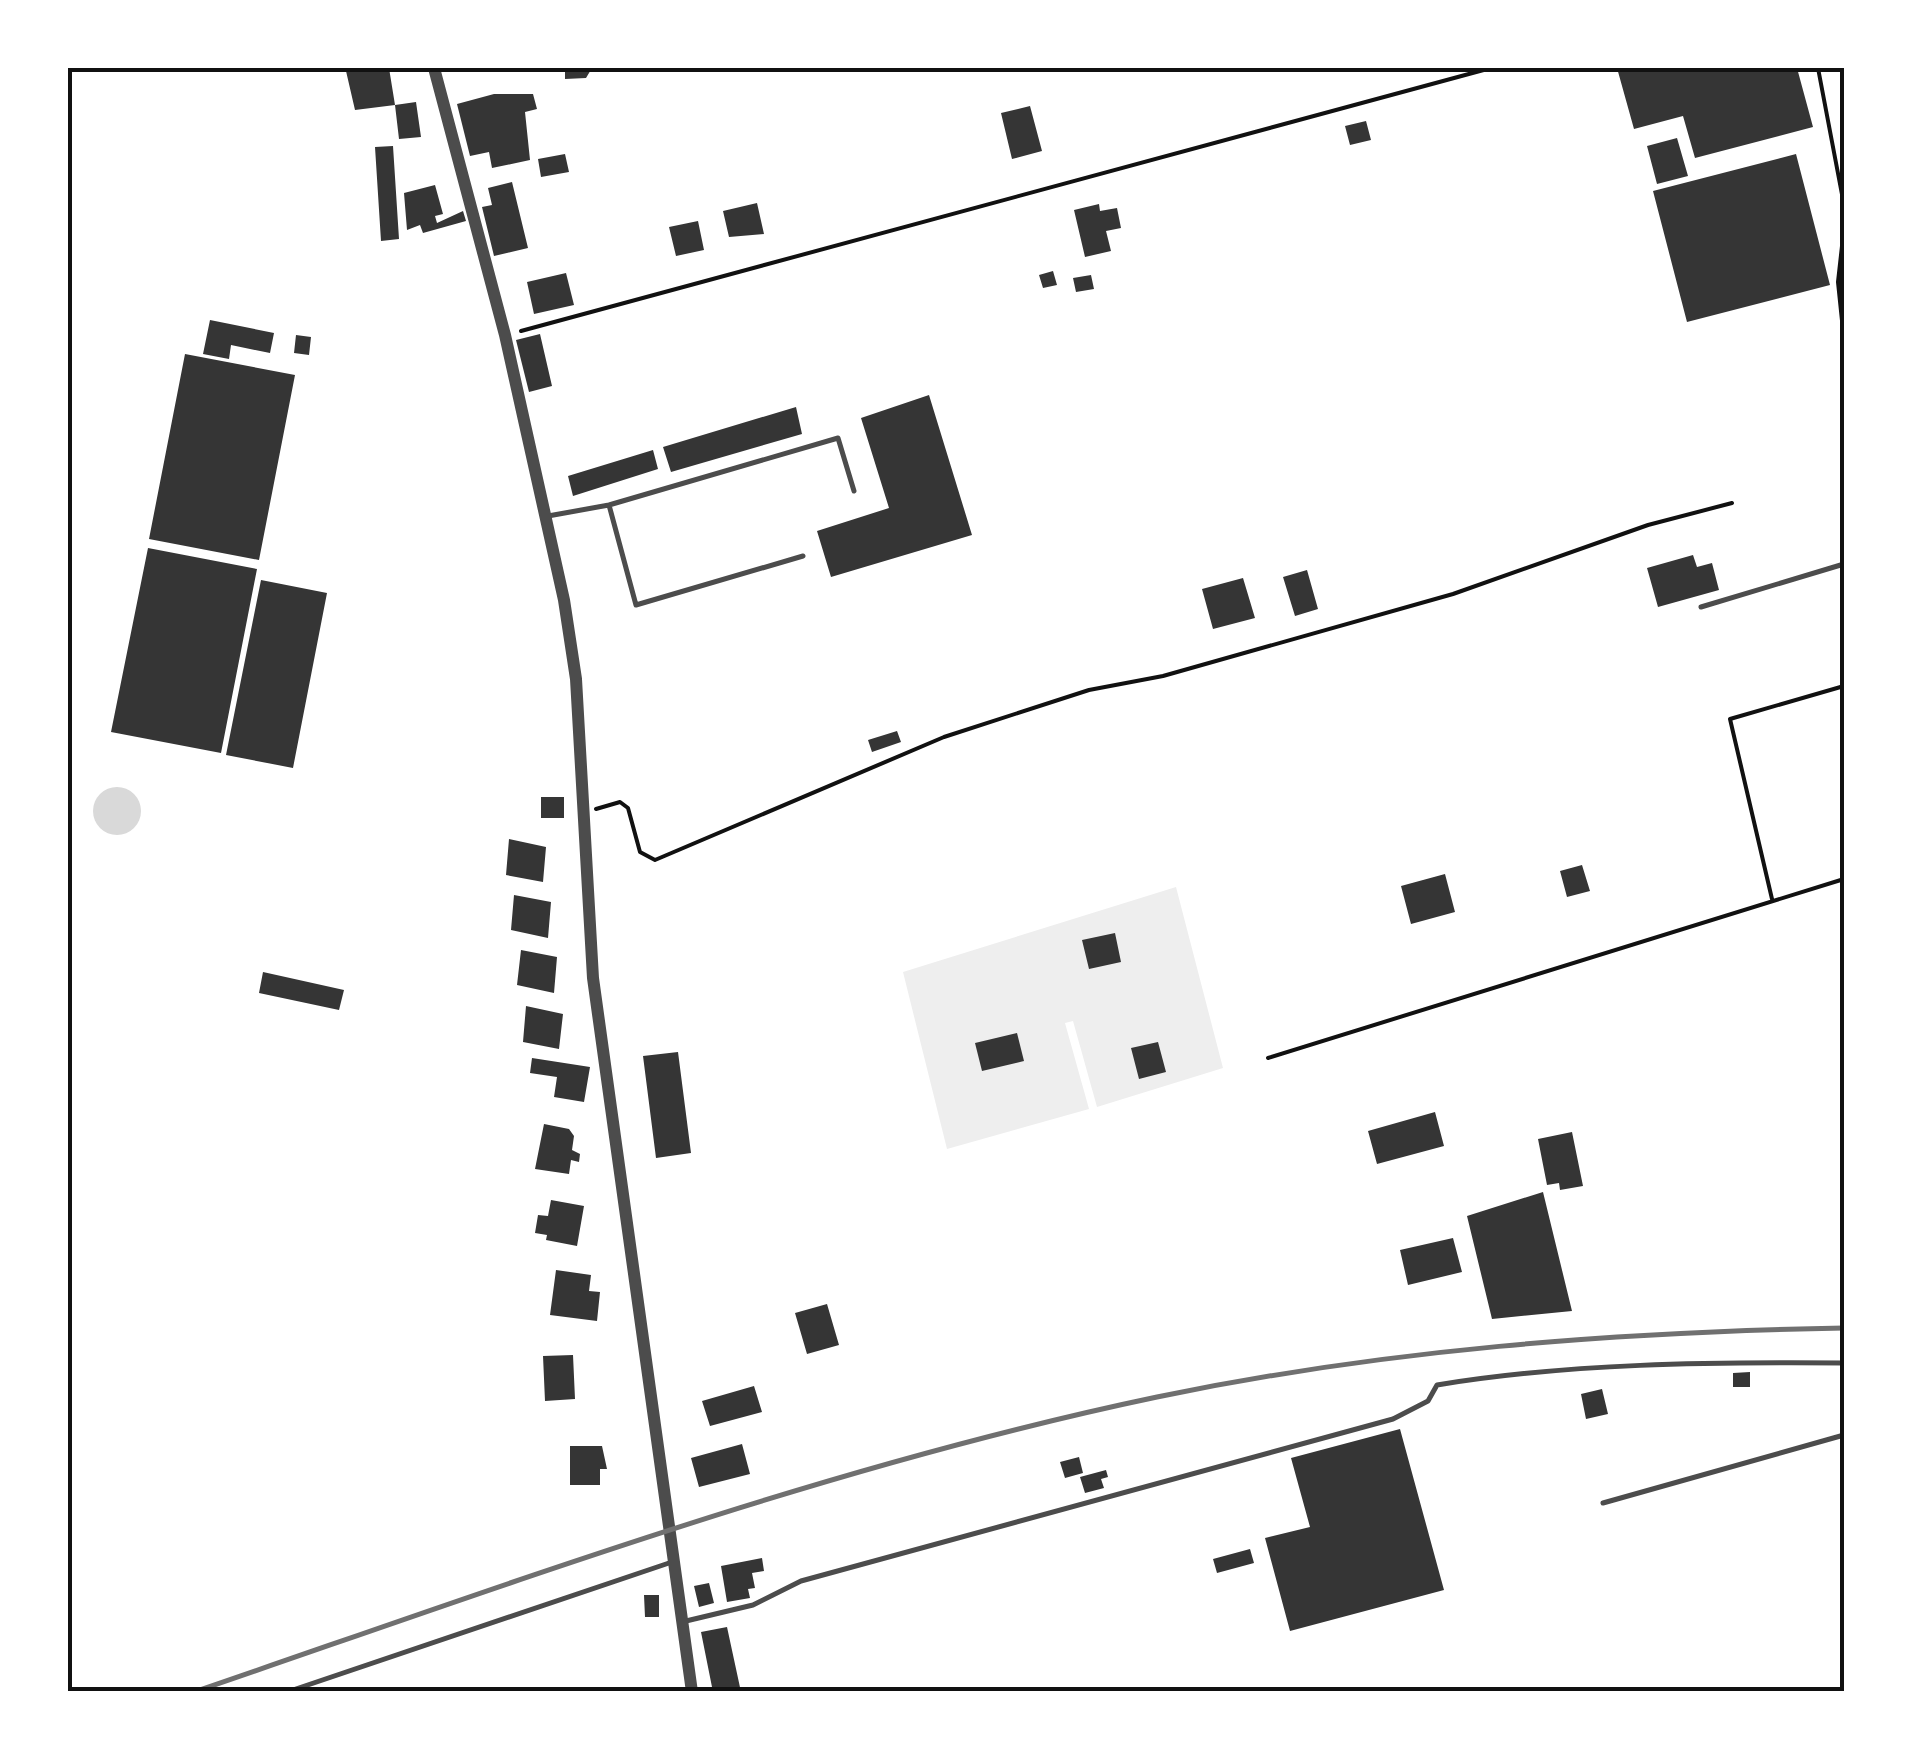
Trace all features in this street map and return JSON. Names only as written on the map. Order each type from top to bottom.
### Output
[{"type":"street","points":[[434,68],[505,335],[546,516],[576,679],[593,978],[692,1692]]},
{"type":"lane","points":[[546,516],[609,505],[838,438],[854,491]]},
{"type":"lane","points":[[609,505],[636,604],[803,556]]},
{"type":"lane","points":[[1701,607],[1844,564]]},
{"type":"lane","points":[[683,1622],[753,1605],[801,1581],[1393,1419],[1428,1401],[1437,1385],[1510,1373],[1589,1368],[1844,1363]]},
{"type":"lane","points":[[1603,1504],[1844,1435]]},
{"type":"lane","points":[[287,1692],[675,1561]]},
{"type":"path","points":[[505,335],[1491,68]]},
{"type":"path","points":[[1818,68],[1844,205]]},
{"type":"path","points":[[1844,228],[1838,282],[1844,340]]},
{"type":"path","points":[[582,814],[620,802],[628,808],[640,852],[655,860],[944,736],[1089,690],[1180,672],[1453,594],[1648,526],[1732,502]]},
{"type":"path","points":[[1772,899],[1730,719],[1844,686]]},
{"type":"path","points":[[1268,1058],[1844,879]]},
{"type":"shaded area","points":[[117,787],[134,794],[141,811],[134,828],[117,835],[100,828],[93,811],[100,794]]},
{"type":"shaded area","points":[[1176,887],[1223,1068],[1097,1107],[1073,1021],[1065,1023],[1089,1109],[947,1149],[903,972]]},
{"type":"building","points":[[389,68],[395,105],[355,110],[346,71]]},
{"type":"building","points":[[565,68],[592,68],[586,78],[565,79]]},
{"type":"building","points":[[1617,68],[1797,68],[1813,127],[1695,158],[1683,116],[1634,129]]},
{"type":"building","points":[[494,94],[533,94],[537,109],[525,112],[530,160],[492,168],[489,152],[470,156],[457,104]]},
{"type":"building","points":[[416,102],[421,137],[399,139],[395,105]]},
{"type":"building","points":[[1030,106],[1042,151],[1012,159],[1001,113]]},
{"type":"building","points":[[1366,121],[1371,140],[1350,145],[1345,126]]},
{"type":"building","points":[[1677,138],[1688,176],[1657,184],[1647,146]]},
{"type":"building","points":[[393,146],[399,239],[381,241],[375,147]]},
{"type":"building","points":[[565,154],[569,172],[541,177],[538,159]]},
{"type":"building","points":[[1796,154],[1830,285],[1687,322],[1653,191]]},
{"type":"building","points":[[512,182],[528,248],[494,256],[482,207],[492,205],[488,188]]},
{"type":"building","points":[[435,185],[443,214],[435,216],[437,223],[463,211],[466,221],[423,233],[420,225],[407,230],[404,193]]},
{"type":"building","points":[[757,203],[764,234],[729,237],[723,211]]},
{"type":"building","points":[[1099,204],[1100,211],[1117,208],[1121,228],[1106,231],[1111,251],[1085,257],[1074,210]]},
{"type":"building","points":[[698,221],[704,250],[676,256],[669,227]]},
{"type":"building","points":[[1053,271],[1057,285],[1043,288],[1039,275]]},
{"type":"building","points":[[566,273],[574,305],[534,314],[527,282]]},
{"type":"building","points":[[1091,275],[1094,289],[1076,292],[1073,278]]},
{"type":"building","points":[[210,320],[274,333],[270,353],[231,345],[229,359],[203,354]]},
{"type":"building","points":[[540,334],[552,386],[529,392],[516,340]]},
{"type":"building","points":[[296,335],[311,337],[309,355],[294,353]]},
{"type":"building","points":[[185,354],[295,375],[259,560],[149,539]]},
{"type":"building","points":[[929,395],[972,535],[831,577],[817,531],[889,508],[861,418]]},
{"type":"building","points":[[796,407],[802,434],[671,472],[663,447]]},
{"type":"building","points":[[653,450],[658,469],[573,496],[568,476]]},
{"type":"building","points":[[148,548],[257,569],[221,753],[111,732]]},
{"type":"building","points":[[1693,555],[1697,567],[1712,563],[1719,590],[1658,607],[1647,568]]},
{"type":"building","points":[[1307,570],[1318,609],[1295,616],[1283,577]]},
{"type":"building","points":[[1243,578],[1255,618],[1213,629],[1202,589]]},
{"type":"building","points":[[261,580],[327,593],[293,768],[226,755]]},
{"type":"building","points":[[897,731],[901,742],[872,752],[868,740]]},
{"type":"building","points":[[541,797],[564,797],[564,818],[541,818]]},
{"type":"building","points":[[509,839],[546,847],[543,882],[506,875]]},
{"type":"building","points":[[1582,865],[1590,891],[1567,897],[1560,871]]},
{"type":"building","points":[[1445,874],[1455,912],[1411,924],[1401,886]]},
{"type":"building","points":[[514,895],[551,902],[548,938],[511,930]]},
{"type":"building","points":[[1115,933],[1121,962],[1089,969],[1082,940]]},
{"type":"building","points":[[521,950],[557,957],[554,993],[517,985]]},
{"type":"building","points":[[263,972],[344,990],[339,1010],[259,993]]},
{"type":"building","points":[[526,1006],[563,1014],[559,1049],[523,1042]]},
{"type":"building","points":[[1017,1033],[1024,1061],[982,1071],[975,1043]]},
{"type":"building","points":[[1158,1042],[1166,1072],[1139,1079],[1131,1048]]},
{"type":"building","points":[[678,1052],[691,1153],[656,1158],[643,1056]]},
{"type":"building","points":[[532,1058],[590,1067],[584,1102],[554,1097],[557,1077],[530,1073]]},
{"type":"building","points":[[1435,1112],[1444,1146],[1377,1164],[1368,1131]]},
{"type":"building","points":[[544,1124],[569,1129],[574,1136],[572,1150],[580,1154],[579,1162],[571,1160],[569,1174],[535,1169]]},
{"type":"building","points":[[1572,1132],[1583,1186],[1560,1190],[1559,1183],[1547,1185],[1538,1139]]},
{"type":"building","points":[[1543,1192],[1572,1311],[1492,1319],[1467,1216]]},
{"type":"building","points":[[551,1200],[584,1206],[577,1246],[546,1240],[547,1235],[535,1233],[538,1215],[548,1216]]},
{"type":"building","points":[[1453,1238],[1462,1272],[1408,1285],[1400,1250]]},
{"type":"building","points":[[556,1270],[591,1275],[589,1291],[600,1292],[597,1321],[550,1315]]},
{"type":"building","points":[[827,1304],[839,1345],[807,1354],[795,1313]]},
{"type":"building","points":[[573,1355],[575,1399],[545,1401],[543,1356]]},
{"type":"building","points":[[1750,1372],[1750,1387],[1733,1387],[1733,1373]]},
{"type":"building","points":[[754,1386],[762,1412],[710,1426],[702,1401]]},
{"type":"building","points":[[1602,1389],[1608,1414],[1586,1419],[1581,1394]]},
{"type":"building","points":[[1400,1429],[1444,1590],[1290,1631],[1265,1538],[1310,1527],[1291,1458]]},
{"type":"building","points":[[742,1444],[750,1474],[699,1487],[691,1458]]},
{"type":"building","points":[[570,1446],[602,1446],[607,1469],[600,1469],[600,1485],[570,1485]]},
{"type":"building","points":[[1079,1457],[1083,1473],[1065,1478],[1060,1462]]},
{"type":"building","points":[[1106,1470],[1108,1477],[1101,1479],[1104,1488],[1085,1493],[1080,1477]]},
{"type":"building","points":[[1250,1549],[1254,1563],[1217,1573],[1213,1559]]},
{"type":"building","points":[[762,1558],[764,1571],[752,1573],[755,1588],[748,1589],[750,1598],[727,1602],[721,1566]]},
{"type":"building","points":[[709,1583],[714,1603],[699,1607],[694,1586]]},
{"type":"building","points":[[644,1595],[659,1595],[659,1617],[645,1617]]},
{"type":"building","points":[[727,1627],[741,1692],[713,1692],[701,1632]]},
{"type":"railway","points":[[194,1692],[552,1569],[792,1492],[1034,1425],[1157,1397],[1327,1367],[1499,1346],[1671,1334],[1844,1328]]}]
